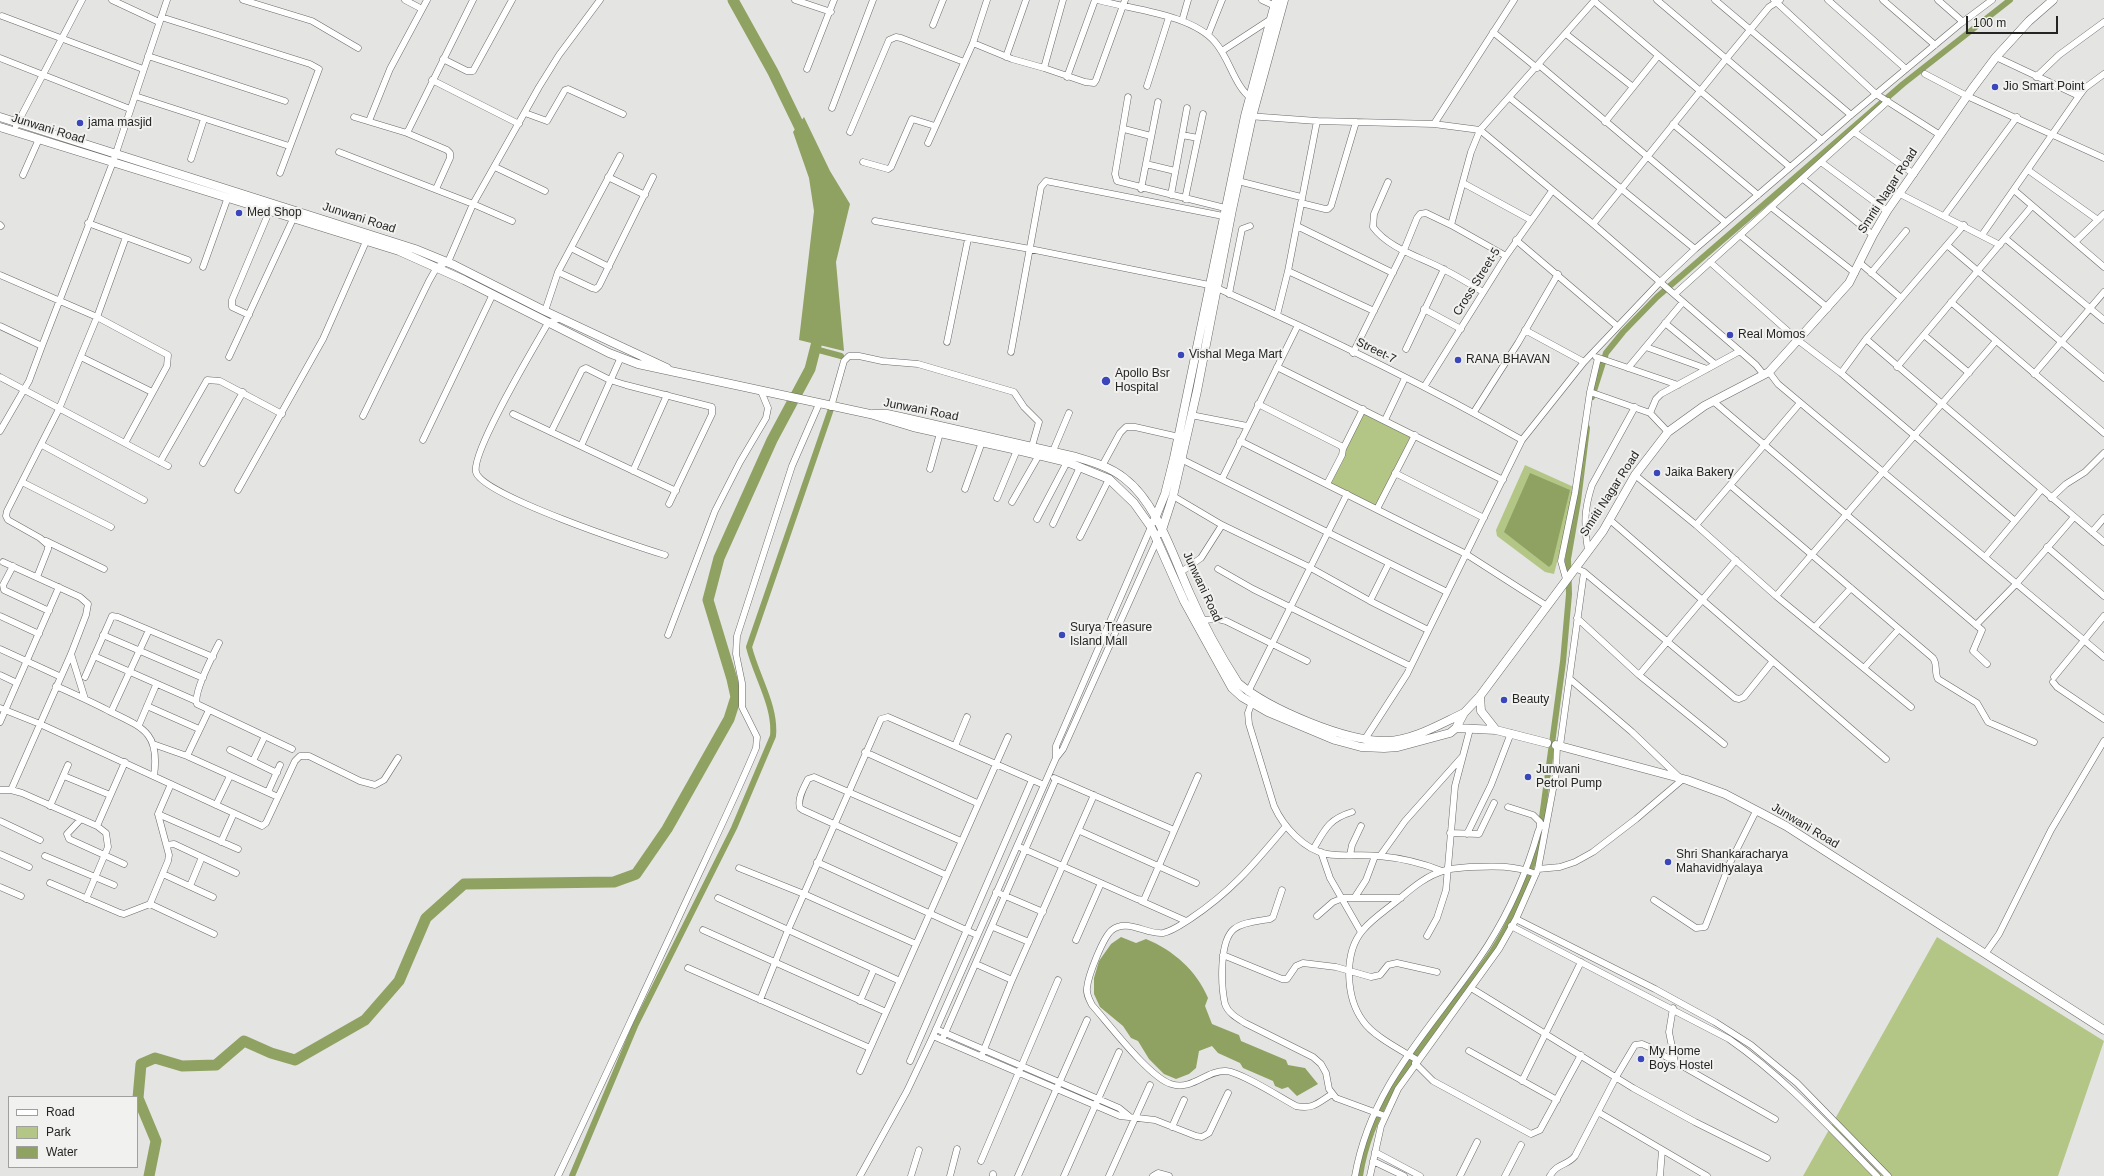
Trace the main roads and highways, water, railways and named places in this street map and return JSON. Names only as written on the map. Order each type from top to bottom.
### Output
[{"type":"main road","points":[[1253,100],[1284,0]]},
{"type":"main road","name":"Smriti Nagar Road","points":[[1464,713],[1480,696],[1548,606],[1610,520],[1634,476],[1668,432],[1713,402],[1766,374],[1799,341],[1828,308],[1856,273],[1873,234],[1887,211],[1967,96],[1996,57],[2028,21],[2052,0]]},
{"type":"main road","points":[[1157,540],[1162,530],[1172,496],[1191,415],[1227,211],[1275,3]]},
{"type":"main road","name":"Junwani Road","points":[[0,117],[369,234],[448,262],[560,318],[660,363],[673,372]]},
{"type":"main road","points":[[1227,211],[1238,181],[1249,117]]},
{"type":"main road","name":"Junwani Road","points":[[0,127],[365,242],[399,251],[437,267],[548,323],[638,364],[831,407],[870,414],[940,433],[1039,455],[1067,462],[1109,479],[1130,498],[1151,527],[1184,601],[1232,688],[1251,697]]},
{"type":"main road","points":[[1151,527],[1156,518],[1166,488],[1213,287]]},
{"type":"main road","name":"Junwani Road","points":[[870,414],[887,414],[1076,456],[1116,473],[1132,486],[1156,518],[1203,620],[1238,683],[1268,712],[1302,723],[1365,739],[1387,741],[1414,735],[1464,713]]},
{"type":"main road","points":[[1480,696],[1481,711],[1496,730]]},
{"type":"main road","points":[[1456,728],[1464,713]]},
{"type":"main road","name":"Junwani Road","points":[[1302,723],[1361,747],[1398,747],[1450,733],[1456,728],[1496,730],[1547,743]]},
{"type":"main road","name":"Junwani Road","points":[[1558,746],[1681,778],[1725,794],[1792,830],[2104,1030]]},
{"type":"water","points":[[804,117],[830,171],[850,204],[836,262],[844,351],[799,340],[814,211],[809,178],[793,132]]},
{"type":"water","points":[[1530,473],[1570,490],[1552,564],[1549,567],[1504,532]]},
{"type":"water","points":[[1121,937],[1136,943],[1146,939],[1175,955],[1191,970],[1203,988],[1208,998],[1205,1006],[1212,1024],[1239,1035],[1241,1041],[1286,1060],[1288,1065],[1305,1068],[1318,1084],[1297,1096],[1288,1087],[1282,1089],[1275,1086],[1273,1081],[1243,1068],[1240,1063],[1218,1053],[1212,1046],[1199,1051],[1196,1068],[1189,1074],[1176,1079],[1164,1074],[1149,1059],[1138,1041],[1131,1038],[1123,1026],[1100,1007],[1094,994],[1094,978],[1099,961],[1111,944]]},
{"type":"waterway","points":[[733,0],[773,72],[805,138]]},
{"type":"waterway","points":[[1592,397],[1606,353],[1623,332],[1657,297],[1903,84],[2010,0]]},
{"type":"waterway","points":[[149,1176],[156,1141],[138,1098],[141,1064],[155,1058],[182,1066],[216,1065],[244,1041],[271,1053],[295,1060],[365,1020],[399,981],[426,918],[464,884],[614,882],[636,874],[667,829],[729,719],[736,697],[708,600],[719,558],[772,440],[810,369],[820,330]]},
{"type":"waterway","points":[[815,349],[841,356]]},
{"type":"waterway","points":[[572,1176],[635,1026],[734,828],[773,736],[772,714],[769,702],[749,647],[831,409]]},
{"type":"waterway","points":[[1360,1176],[1367,1144],[1379,1113],[1413,1057],[1500,940],[1519,901],[1538,847],[1563,662],[1569,594],[1568,559],[1578,501],[1587,428]]},
{"type":"place","name":"Jio Smart Point","points":[[1995,87]]},
{"type":"place","name":"jama masjid","points":[[80,123]]},
{"type":"place","name":"Med Shop","points":[[239,213]]},
{"type":"place","name":"Real Momos","points":[[1730,335]]},
{"type":"place","name":"Vishal Mega Mart","points":[[1181,355]]},
{"type":"place","name":"RANA BHAVAN","points":[[1458,360]]},
{"type":"place","name":"Apollo Bsr Hospital","points":[[1106,381]]},
{"type":"place","name":"Jaika Bakery","points":[[1657,473]]},
{"type":"place","name":"Surya Treasure Island Mall","points":[[1062,635]]},
{"type":"place","name":"Beauty","points":[[1504,700]]},
{"type":"place","name":"Junwani Petrol Pump","points":[[1528,777]]},
{"type":"place","name":"Shri Shankaracharya Mahavidhyalaya","points":[[1668,862]]},
{"type":"place","name":"My Home Boys Hostel","points":[[1641,1059]]}]
